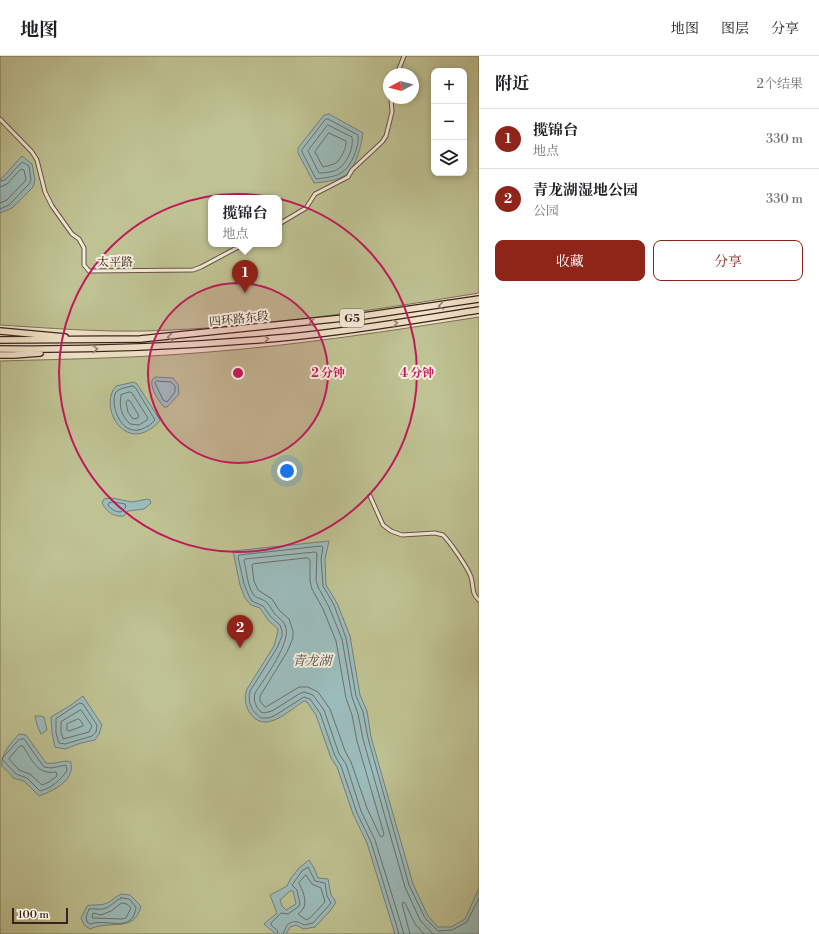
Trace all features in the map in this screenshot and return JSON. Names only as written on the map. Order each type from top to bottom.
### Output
[{"type":"highway","name":"四环路东段","points":[[0,340],[140,339],[363,316],[479,299]]},
{"type":"highway","name":"四环路东段","points":[[0,350],[153,348],[210,344],[344,331],[479,310]]},
{"type":"highway","points":[[0,332],[110,340]]},
{"type":"highway","points":[[0,355],[74,349]]},
{"type":"street","points":[[399,68],[404,56]]},
{"type":"street","points":[[282,222],[306,208],[315,194],[348,177],[352,170],[382,142],[386,136],[392,112],[391,104]]},
{"type":"street","name":"太平路","points":[[0,119],[37,160],[46,192],[52,206],[72,234],[79,239],[84,248],[84,265],[90,271],[193,270],[238,247]]},
{"type":"street","points":[[370,496],[383,525],[391,531],[402,535],[435,533],[442,535],[471,577],[474,597],[479,600]]},
{"type":"green space","points":[[0,56],[479,56],[479,293],[313,318],[187,329],[109,331],[0,325]]},
{"type":"green space","points":[[479,317],[479,934],[0,934],[0,361],[131,357],[276,346]]},
{"type":"water","points":[[329,114],[363,133],[361,145],[357,158],[347,174],[336,179],[314,183],[298,153],[298,148],[324,115]]},
{"type":"water","points":[[22,156],[32,164],[35,180],[33,187],[12,208],[0,213],[0,180]]},
{"type":"water","points":[[155,377],[173,378],[178,384],[179,394],[167,407],[164,407],[153,390],[152,380]]},
{"type":"water","points":[[134,382],[137,384],[160,420],[156,425],[147,431],[136,434],[127,432],[120,427],[111,411],[110,402],[116,386]]},
{"type":"water","points":[[112,498],[132,502],[148,499],[151,503],[144,509],[128,511],[124,516],[117,516],[108,511],[102,503],[104,499]]},
{"type":"water","name":"青龙湖","points":[[329,541],[325,559],[326,585],[337,603],[350,636],[360,695],[367,711],[371,737],[413,884],[428,916],[438,927],[451,927],[465,919],[479,888],[479,934],[395,934],[367,843],[353,814],[337,767],[331,758],[316,715],[307,702],[304,701],[277,719],[269,722],[263,722],[256,719],[247,707],[245,698],[247,689],[274,646],[278,631],[260,608],[251,605],[245,598],[240,585],[233,551]]},
{"type":"water","points":[[83,696],[102,725],[99,734],[95,740],[65,749],[55,747],[51,717]]},
{"type":"water","points":[[35,716],[44,717],[47,730],[41,734],[37,725]]},
{"type":"water","points":[[19,734],[26,735],[46,763],[65,761],[71,762],[69,776],[62,784],[39,796],[24,781],[13,778],[2,766],[5,753],[10,744]]},
{"type":"water","points":[[309,860],[318,878],[328,879],[331,895],[336,902],[315,927],[304,929],[296,925],[290,927],[286,934],[276,934],[264,924],[277,913],[270,895],[287,886],[299,868]],"holes":[[[290,891],[293,891],[296,904],[286,910],[282,906],[280,900]]]},
{"type":"water","points":[[121,894],[130,895],[141,906],[138,915],[133,920],[127,923],[98,926],[90,929],[84,925],[81,918],[87,906],[105,904]]},
{"type":"place","name":"揽锦台","points":[[245,293]]},
{"type":"place","name":"青龙湖湿地公园","points":[[240,648]]}]
